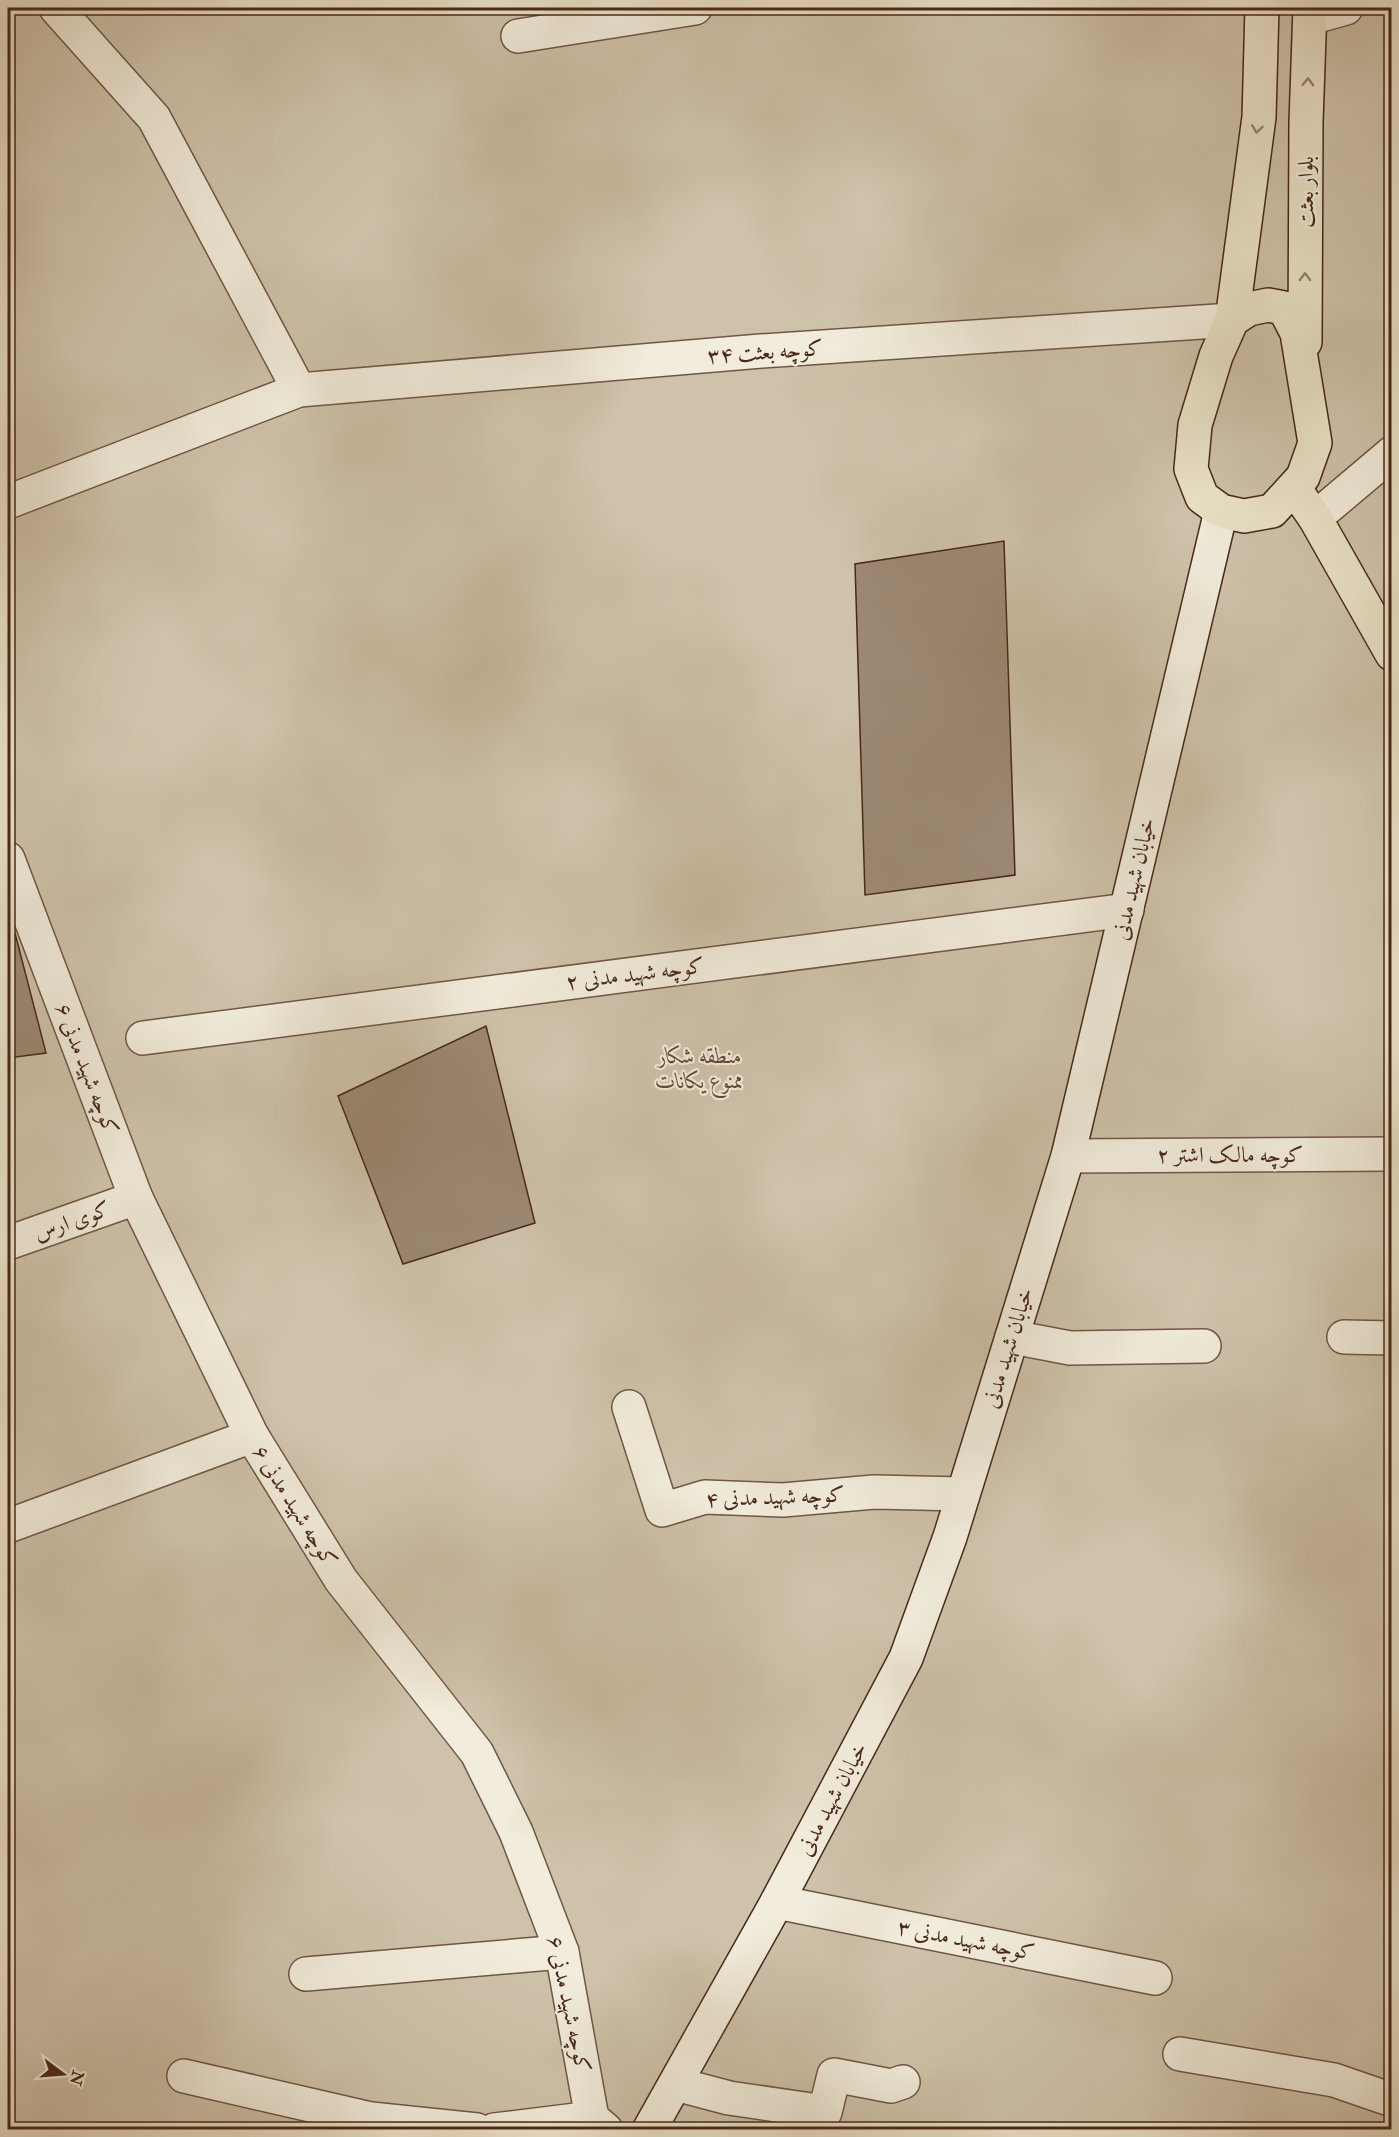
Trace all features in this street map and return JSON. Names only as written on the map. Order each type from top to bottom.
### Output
[{"type":"main road","points":[[1232,320],[1249,309],[1268,305],[1284,308],[1297,333],[1315,443],[1303,477],[1272,511],[1244,516],[1221,511],[1202,497],[1191,469],[1196,425],[1216,356],[1232,320],[1259,117],[1262,8]]},
{"type":"main road","name":"بلوار بعثت","points":[[1305,377],[1306,122],[1310,13]]},
{"type":"main road","points":[[1294,488],[1315,518],[1392,654]]},
{"type":"street","points":[[56,8],[154,118],[299,390]]},
{"type":"street","points":[[518,36],[695,8]]},
{"type":"street","points":[[1310,13],[1346,8]]},
{"type":"street","name":"کوچه بعثت ۳۴","points":[[8,502],[299,390],[773,350],[1232,320]]},
{"type":"street","points":[[1315,518],[1392,453]]},
{"type":"street","name":"خیابان شهید مدنی","points":[[649,2130],[777,1902],[906,1659],[950,1537],[1068,1156],[1221,511]]},
{"type":"street","name":"کوچه شهید مدنی ۶","points":[[8,859],[136,1198],[252,1436],[341,1580],[477,1753],[516,1832],[562,1952],[599,2124]]},
{"type":"street","name":"کوچه شهید مدنی ۲","points":[[142,1038],[1127,909]]},
{"type":"street","name":"کوچه مالک اشتر ۲","points":[[1068,1156],[1392,1154]]},
{"type":"street","name":"کوی ارس","points":[[8,1243],[136,1198]]},
{"type":"street","points":[[1012,1336],[1070,1348],[1204,1346]]},
{"type":"street","points":[[1344,1337],[1392,1338]]},
{"type":"street","name":"کوچه شهید مدنی ۴","points":[[629,1407],[662,1510],[705,1497],[783,1500],[874,1492],[963,1494]]},
{"type":"street","points":[[8,1526],[252,1436]]},
{"type":"street","name":"کوچه شهید مدنی ۳","points":[[777,1902],[1155,1978]]},
{"type":"street","points":[[306,1974],[562,1952]]},
{"type":"street","points":[[1180,2054],[1334,2080],[1392,2100]]},
{"type":"street","points":[[676,2084],[729,2098],[825,2112],[834,2075],[891,2086],[903,2082]]},
{"type":"street","points":[[184,2076],[371,2119],[477,2130]]},
{"type":"street","points":[[494,2130],[599,2124]]},
{"type":"green space","name":"منطقه شکار ممنوع یکانات","points":[[8,8],[1391,8],[1391,2129],[8,2129]]},
{"type":"building","points":[[1004,541],[1015,875],[865,895],[855,564]]},
{"type":"building","points":[[8,931],[15,933],[46,1053],[8,1058]]},
{"type":"building","points":[[486,1026],[535,1223],[403,1264],[338,1096]]}]
